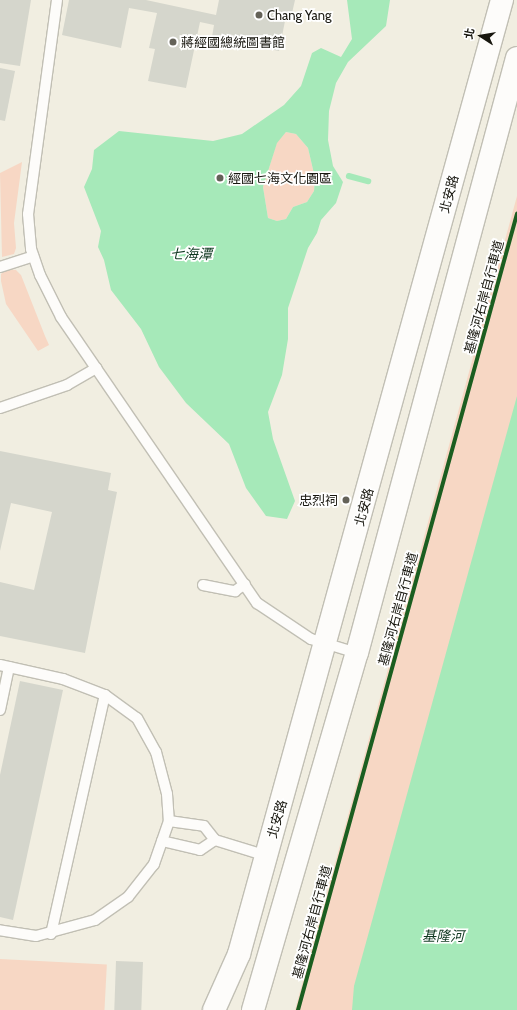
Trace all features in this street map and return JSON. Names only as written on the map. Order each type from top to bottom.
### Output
[{"type":"main road","name":"北安路","points":[[214,1010],[239,954],[326,646],[502,0]]},
{"type":"main road","points":[[253,1010],[357,653],[517,58]]},
{"type":"lane","points":[[56,0],[30,183],[28,214],[33,256],[40,275],[61,317],[257,603],[310,639],[326,646],[357,653]]},
{"type":"lane","points":[[0,267],[33,256]]},
{"type":"lane","points":[[0,408],[68,385],[96,368]]},
{"type":"lane","points":[[203,585],[235,591],[244,584]]},
{"type":"lane","points":[[0,710],[5,666],[63,679],[104,694],[137,718],[156,752],[167,794],[169,821],[154,864],[128,897],[94,920],[51,934],[36,936],[0,930]]},
{"type":"lane","points":[[51,934],[104,694]]},
{"type":"lane","points":[[169,821],[204,826],[214,840],[266,856]]},
{"type":"lane","points":[[162,841],[200,850],[214,840]]},
{"type":"shaded area","points":[[286,132],[296,134],[308,148],[315,178],[314,191],[307,202],[293,207],[286,219],[277,221],[268,218],[263,187],[277,142]]},
{"type":"shaded area","points":[[22,162],[14,223],[16,248],[14,254],[2,257],[0,173]]},
{"type":"shaded area","points":[[517,196],[517,455],[371,1010],[295,1010]]},
{"type":"shaded area","points":[[6,269],[16,270],[21,275],[49,345],[38,351],[6,304],[1,274]]},
{"type":"shaded area","points":[[0,959],[107,965],[104,1010],[0,1010]]},
{"type":"water","name":"七海潭","points":[[347,0],[390,0],[386,26],[348,62],[336,83],[329,111],[328,140],[333,166],[343,182],[336,203],[321,220],[317,233],[308,248],[288,308],[288,339],[282,375],[268,412],[273,439],[295,501],[287,519],[266,516],[246,488],[229,444],[186,403],[159,367],[141,329],[111,290],[104,260],[98,247],[101,231],[84,187],[92,169],[94,150],[119,131],[213,141],[242,134],[284,105],[301,86],[312,53],[321,48],[341,57],[352,39]],"holes":[[[286,132],[296,134],[308,148],[315,178],[314,191],[307,202],[293,207],[286,219],[277,221],[268,218],[263,187],[277,143]]]},
{"type":"water","name":"基隆河","points":[[517,396],[517,1010],[352,1010],[354,986]]},
{"type":"building","points":[[0,0],[31,0],[20,66],[0,63]]},
{"type":"building","name":"蔣經國總統圖書館","points":[[69,0],[146,0],[216,15],[219,0],[295,0],[290,22],[285,21],[279,51],[212,37],[214,25],[200,22],[186,88],[148,81],[155,49],[149,48],[157,13],[129,8],[121,48],[62,35]]},
{"type":"building","points":[[0,68],[15,71],[5,121],[0,120]]},
{"type":"building","points":[[0,451],[111,473],[108,490],[117,492],[85,653],[0,636],[0,582],[34,590],[52,512],[11,503],[0,551]]},
{"type":"building","points":[[20,681],[63,690],[13,920],[0,917],[0,775]]},
{"type":"building","points":[[116,961],[143,962],[141,1010],[114,1010]]},
{"type":"waterway","points":[[349,176],[368,181]]},
{"type":"cycle path","name":"基隆河右岸自行車道","points":[[298,1010],[517,214]]},
{"type":"place","name":"Chang Yang","points":[[259,15]]},
{"type":"place","name":"蔣經國總統圖書館","points":[[173,42]]},
{"type":"place","name":"經國七海文化園區","points":[[220,178]]},
{"type":"place","name":"忠烈祠","points":[[346,500]]}]
